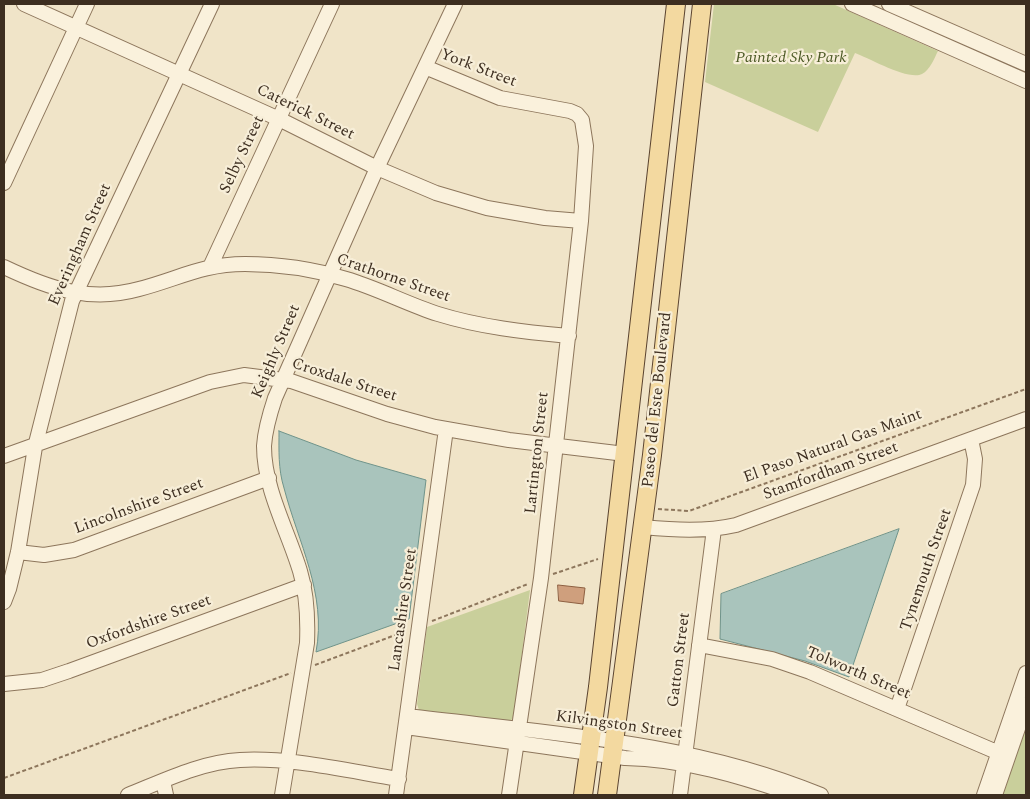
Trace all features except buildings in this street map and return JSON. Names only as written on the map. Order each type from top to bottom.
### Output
[{"type":"main road","name":"Paseo del Este Boulevard","points":[[583,795],[625,454],[676,4]]},
{"type":"main road","name":"Paseo del Este Boulevard","points":[[607,795],[646,509],[702,4]]},
{"type":"street","name":"Caterick Street","points":[[24,4],[279,119],[378,168],[463,203],[520,215],[580,222]]},
{"type":"street","points":[[4,183],[87,4]]},
{"type":"street","name":"Everingham Street","points":[[4,602],[18,552],[35,447],[75,293],[212,4]]},
{"type":"street","name":"Selby Street","points":[[210,266],[332,4]]},
{"type":"street","name":"Keighly Street","points":[[282,795],[307,643],[308,617],[304,585],[269,478],[264,446],[270,413],[378,168],[456,4]]},
{"type":"street","points":[[852,4],[881,9],[1026,81]]},
{"type":"street","points":[[889,4],[1026,64]]},
{"type":"street","name":"York Street","points":[[425,67],[500,98],[560,108],[577,114]]},
{"type":"street","name":"Lartington Street","points":[[509,795],[541,578],[569,336],[586,146],[582,120],[577,114]]},
{"type":"street","name":"Crathorne Street","points":[[4,267],[54,288],[75,293],[124,293],[210,266],[277,265],[346,278],[409,304],[459,320],[493,327],[569,336]]},
{"type":"street","name":"Croxdale Street","points":[[4,456],[35,447],[210,382],[244,375],[283,380],[322,390],[387,414],[446,429],[625,454]]},
{"type":"street","name":"Stamfordham Street","points":[[643,527],[714,529],[736,525],[1026,419]]},
{"type":"street","name":"Lancashire Street","points":[[396,795],[446,429]]},
{"type":"street","name":"Tynemouth Street","points":[[897,709],[974,486],[975,459],[971,439]]},
{"type":"street","name":"Lincolnshire Street","points":[[18,552],[44,555],[74,550],[269,478]]},
{"type":"street","name":"Gatton Street","points":[[680,795],[714,529]]},
{"type":"street","name":"Oxfordshire Street","points":[[4,684],[42,680],[69,672],[304,585]]},
{"type":"street","name":"Tolworth Street","points":[[699,645],[772,659],[810,672],[999,753]]},
{"type":"street","points":[[995,795],[1024,705],[1026,673]]},
{"type":"street","points":[[984,795],[999,753],[1024,705]]},
{"type":"street","name":"Kilvingston Street","points":[[406,722],[614,749],[656,759],[685,759],[784,780],[821,795]]},
{"type":"street","name":"Kilvingston Street","points":[[685,759],[795,795]]},
{"type":"street","points":[[128,795],[212,765],[240,760],[288,762],[399,779]]},
{"type":"street","points":[[163,781],[166,795]]},
{"type":"path","name":"El Paso Natural Gas Maint","points":[[646,509],[689,511],[1026,389]]},
{"type":"green space","name":"Painted Sky Park","points":[[714,4],[833,4],[938,51],[927,70],[922,74],[916,75],[899,72],[855,53],[818,132],[705,82]]},
{"type":"green space","points":[[530,590],[514,716],[509,724],[420,713],[417,704],[427,627]]},
{"type":"green space","points":[[1025,726],[1026,795],[1001,795]]},
{"type":"water","points":[[279,431],[356,460],[426,480],[409,619],[316,652],[318,610],[309,568],[282,481],[279,460]]},
{"type":"water","points":[[899,529],[849,677],[805,661],[720,639],[721,594]]}]
